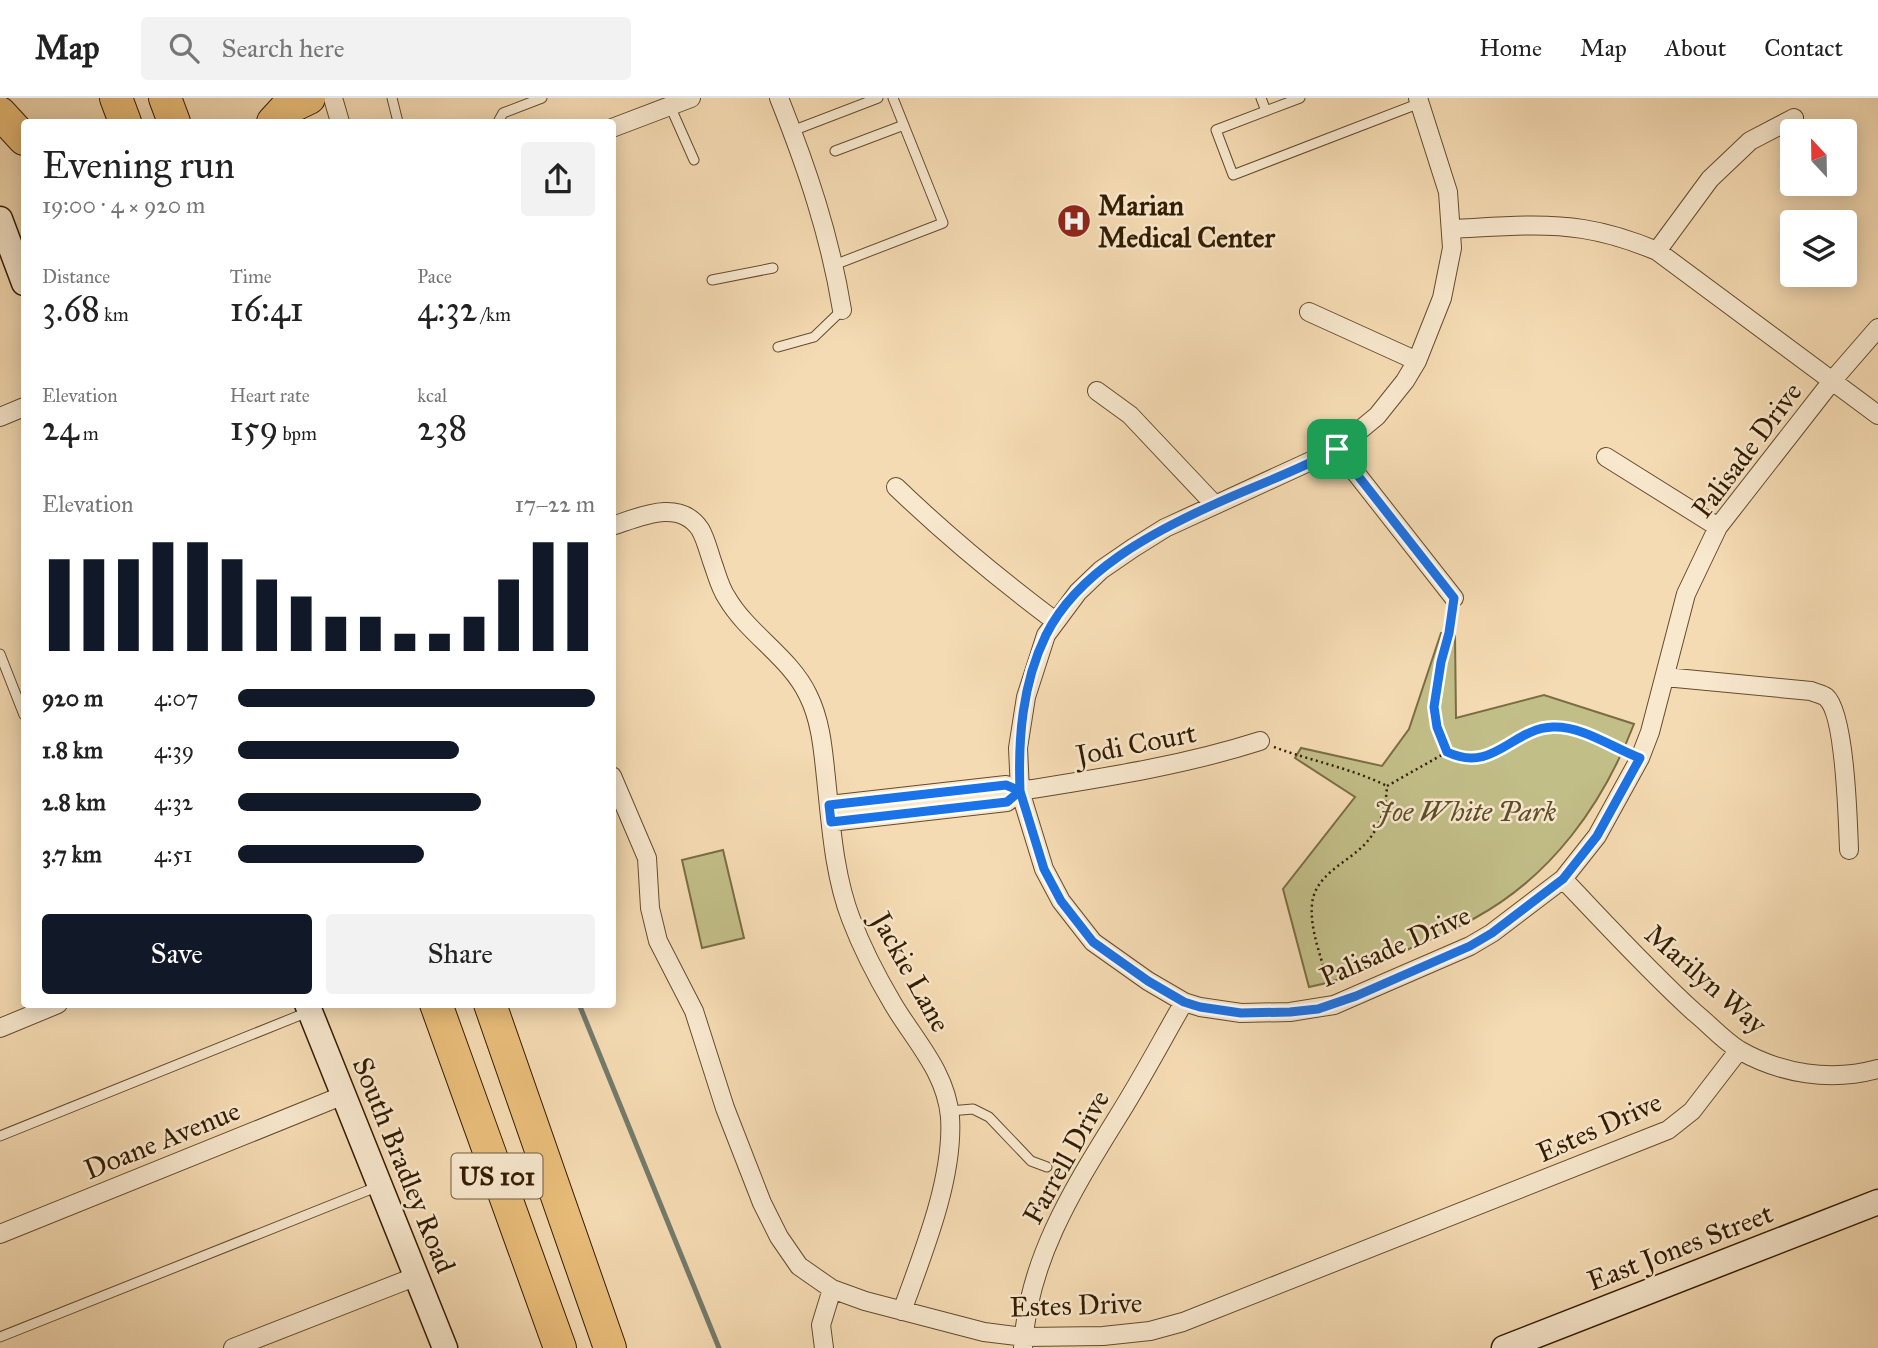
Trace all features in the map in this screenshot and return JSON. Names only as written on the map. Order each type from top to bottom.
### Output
[{"type":"highway","points":[[116,98],[124,119]]},
{"type":"highway","points":[[165,98],[173,119]]},
{"type":"highway","points":[[276,119],[284,110],[309,98]]},
{"type":"highway","points":[[0,113],[21,136]]},
{"type":"highway","name":"US 101","points":[[437,1008],[560,1348]]},
{"type":"highway","name":"US 101","points":[[491,1008],[610,1348]]},
{"type":"street","points":[[333,98],[339,119]]},
{"type":"street","points":[[616,126],[691,98]]},
{"type":"street","points":[[779,98],[824,224],[842,310]]},
{"type":"street","name":"Palisade Drive","points":[[1419,100],[1448,192],[1452,248],[1442,298],[1417,360],[1405,382],[1377,416],[1337,449],[1165,528],[1122,555],[1078,592],[1055,621],[1039,652],[1021,724],[1018,748],[1020,791],[1044,869],[1061,901],[1093,942],[1114,960],[1184,1002],[1241,1013],[1290,1012],[1334,1005],[1470,946],[1492,933],[1563,879],[1597,836],[1640,758],[1650,732],[1686,594],[1718,527],[1832,381],[1878,328]]},
{"type":"street","points":[[1657,251],[1710,179],[1750,141],[1794,118]]},
{"type":"street","points":[[0,219],[21,275]]},
{"type":"street","points":[[1452,229],[1543,226],[1583,228],[1626,238],[1657,251],[1878,415]]},
{"type":"street","points":[[1309,312],[1417,360]]},
{"type":"street","points":[[1097,391],[1138,423],[1214,504]]},
{"type":"street","points":[[0,417],[21,408]]},
{"type":"street","points":[[1337,449],[1454,598]]},
{"type":"street","points":[[1606,457],[1718,527]]},
{"type":"street","points":[[897,487],[944,533],[1055,621]]},
{"type":"street","name":"Jackie Lane","points":[[616,525],[649,514],[670,511],[695,523],[702,532],[724,594],[734,610],[797,678],[808,695],[821,730],[838,870],[850,917],[867,957],[893,1004],[938,1071],[949,1111],[949,1160],[922,1257],[902,1311]]},
{"type":"street","points":[[1665,677],[1811,691],[1826,697],[1831,704],[1840,740],[1849,850]]},
{"type":"street","name":"Jodi Court","points":[[830,814],[1006,785],[1020,791],[1158,768],[1218,755],[1261,741]]},
{"type":"street","name":"Estes Drive","points":[[616,785],[647,858],[650,908],[659,941],[694,1011],[724,1108],[762,1203],[779,1237],[799,1266],[832,1289],[865,1301],[1024,1343],[1150,1331],[1183,1322],[1644,1141],[1668,1130],[1692,1111],[1739,1049]]},
{"type":"street","name":"Marilyn Way","points":[[1563,879],[1675,994],[1739,1049],[1769,1064],[1811,1075],[1840,1075],[1878,1069]]},
{"type":"street","name":"Farrell Drive","points":[[1024,1343],[1034,1283],[1049,1238],[1070,1195],[1184,1002]]},
{"type":"street","points":[[0,1028],[48,1008]]},
{"type":"street","name":"South Bradley Road","points":[[308,1008],[445,1348]]},
{"type":"street","name":"Doane Avenue","points":[[0,1234],[344,1095]]},
{"type":"street","name":"East Jones Street","points":[[1504,1348],[1878,1202]]},
{"type":"street","points":[[233,1348],[417,1276]]},
{"type":"street","points":[[824,1348],[821,1325],[832,1289]]},
{"type":"lane","points":[[392,98],[397,119]]},
{"type":"lane","points":[[500,119],[503,113],[542,98]]},
{"type":"lane","points":[[792,131],[878,98]]},
{"type":"lane","points":[[834,265],[943,223],[893,98]]},
{"type":"lane","points":[[1261,98],[1266,111]]},
{"type":"lane","points":[[1300,98],[1216,130],[1233,175],[1419,100]]},
{"type":"lane","points":[[670,106],[694,160]]},
{"type":"lane","points":[[835,151],[904,125]]},
{"type":"lane","points":[[712,280],[773,268]]},
{"type":"lane","points":[[778,347],[814,337],[842,310]]},
{"type":"lane","points":[[0,654],[21,707]]},
{"type":"lane","points":[[0,1136],[308,1008]]},
{"type":"lane","points":[[949,1111],[973,1109],[989,1118],[1031,1161],[1047,1167]]},
{"type":"lane","points":[[0,1337],[380,1185]]},
{"type":"path","points":[[1454,598],[1434,707],[1437,727],[1447,752],[1459,758],[1478,758],[1501,750],[1545,727],[1563,727],[1640,758]]},
{"type":"path","points":[[1261,741],[1300,757],[1363,774],[1387,786]]},
{"type":"path","points":[[1387,786],[1447,752]]},
{"type":"path","points":[[1334,1005],[1314,929],[1314,897],[1318,886],[1328,874],[1371,837],[1384,811],[1387,786]]},
{"type":"green space","name":"Joe White Park","points":[[1441,633],[1455,635],[1456,718],[1544,695],[1634,724],[1607,782],[1590,809],[1572,835],[1528,881],[1503,901],[1452,930],[1362,971],[1309,987],[1283,889],[1355,797],[1295,758],[1301,748],[1382,766],[1409,729]]},
{"type":"green space","points":[[723,850],[744,938],[702,948],[682,860]]},
{"type":"waterway","points":[[581,1008],[719,1348]]},
{"type":"place","name":"Marian Medical Center","points":[[1074,221]]},
{"type":"route","points":[[1337,449],[1165,528],[1101,570],[1078,592],[1055,621],[1039,652],[1021,724],[1018,748],[1020,791],[1007,802],[831,822],[829,805],[1006,785],[1020,791],[1044,869],[1061,901],[1093,942],[1114,960],[1148,981],[1184,1002],[1200,1007],[1241,1013],[1290,1012],[1334,1005],[1470,946],[1492,933],[1563,879],[1597,836],[1640,758],[1563,727],[1545,727],[1527,734],[1512,745],[1478,758],[1459,758],[1447,752],[1437,727],[1434,707],[1454,598],[1337,449]]}]
